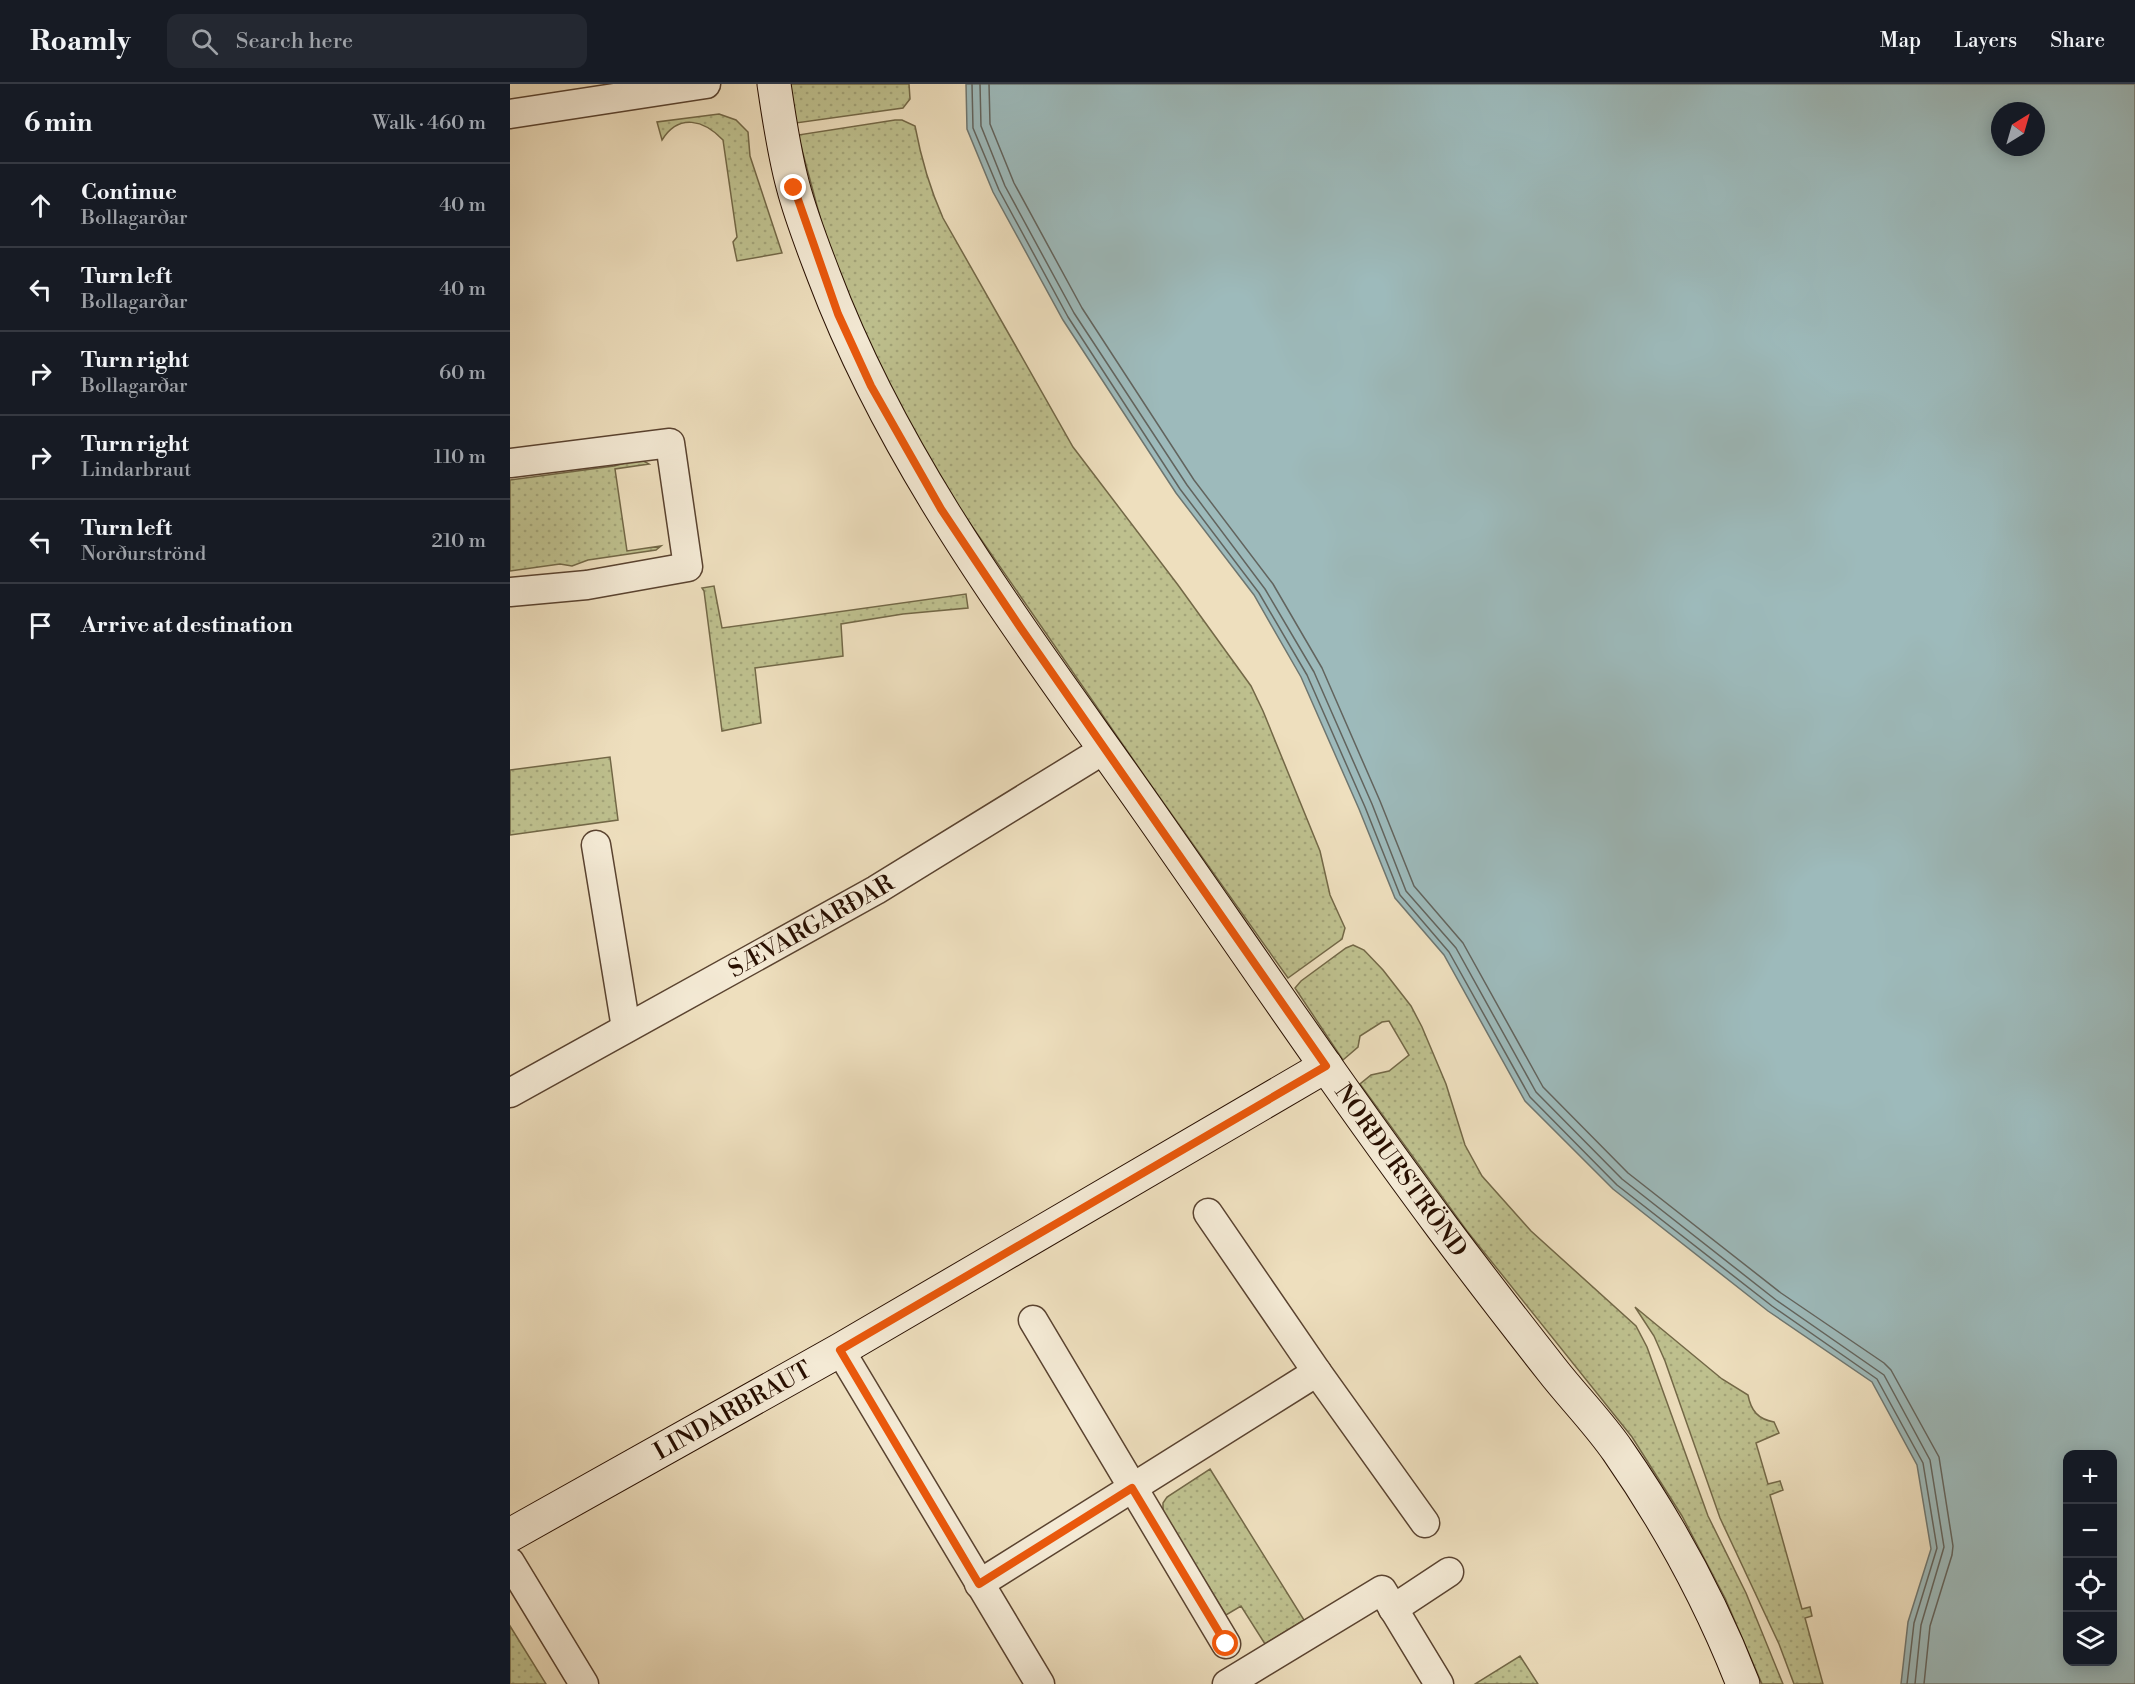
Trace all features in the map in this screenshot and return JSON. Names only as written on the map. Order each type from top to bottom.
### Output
[{"type":"street","points":[[510,114],[706,84]]},
{"type":"street","name":"NORÐURSTRÖND","points":[[774,84],[781,130],[794,188],[838,314],[871,386],[941,509],[1326,1066],[1442,1227],[1552,1370],[1615,1446],[1676,1541],[1730,1652],[1743,1684]]},
{"type":"street","points":[[510,463],[670,443],[688,567],[586,585],[510,592]]},
{"type":"street","name":"SÆVARGARÐAR","points":[[510,1093],[876,890],[1105,749]]},
{"type":"street","points":[[596,845],[626,1028]]},
{"type":"street","name":"LINDARBRAUT","points":[[510,1535],[840,1350],[1326,1066]]},
{"type":"street","points":[[1208,1213],[1317,1372],[1425,1523]]},
{"type":"street","points":[[1033,1320],[1226,1644]]},
{"type":"street","points":[[840,1350],[1040,1684]]},
{"type":"street","points":[[979,1584],[1317,1372]]},
{"type":"street","points":[[510,1562],[584,1684]]},
{"type":"street","points":[[1393,1609],[1449,1572]]},
{"type":"street","points":[[1240,1681],[1382,1590],[1439,1684]]},
{"type":"green space","points":[[790,84],[909,84],[910,99],[903,108],[796,123]]},
{"type":"green space","points":[[719,114],[736,120],[748,132],[750,156],[782,253],[737,261],[733,242],[737,237],[723,140],[716,133],[700,124],[684,123],[669,131],[662,140],[657,122]]},
{"type":"green space","points":[[902,120],[915,126],[926,173],[943,218],[1073,447],[1251,686],[1263,711],[1320,851],[1330,895],[1345,928],[1342,939],[1288,978],[1148,781],[947,490],[879,369],[827,243],[798,135]]},
{"type":"green space","points":[[640,459],[649,464],[615,469],[627,551],[661,546],[656,550],[588,560],[572,566],[560,564],[510,571],[510,480],[614,466]]},
{"type":"green space","points":[[714,586],[722,628],[966,594],[968,608],[903,614],[841,624],[843,656],[755,668],[761,723],[722,731],[702,588]]},
{"type":"green space","points":[[610,757],[618,820],[510,835],[510,770]]},
{"type":"green space","points":[[1353,945],[1364,950],[1411,1006],[1446,1084],[1465,1145],[1482,1176],[1531,1231],[1636,1326],[1647,1347],[1708,1516],[1746,1593],[1783,1684],[1762,1684],[1725,1598],[1682,1516],[1632,1437],[1467,1231],[1360,1084],[1371,1075],[1389,1071],[1409,1055],[1389,1021],[1382,1022],[1360,1036],[1358,1047],[1343,1060],[1295,988],[1301,981]]},
{"type":"green space","points":[[1635,1307],[1722,1379],[1748,1395],[1753,1410],[1760,1416],[1774,1422],[1779,1433],[1756,1443],[1768,1484],[1780,1481],[1783,1490],[1770,1495],[1802,1609],[1810,1607],[1812,1616],[1805,1618],[1823,1684],[1794,1684],[1779,1644],[1720,1518],[1665,1361],[1654,1336]]},
{"type":"green space","points":[[1210,1469],[1304,1620],[1265,1644],[1241,1606],[1226,1615],[1163,1512],[1163,1503],[1167,1497]]},
{"type":"green space","points":[[510,1626],[546,1684],[510,1684]]},
{"type":"green space","points":[[1520,1656],[1538,1684],[1475,1684]]},
{"type":"water","points":[[966,84],[2135,84],[2135,1684],[1901,1684],[1908,1622],[1931,1549],[1917,1465],[1872,1382],[1768,1311],[1613,1189],[1525,1101],[1444,955],[1395,898],[1301,677],[1254,595],[1176,493],[1063,320],[993,192],[967,129]]},
{"type":"route","points":[[794,188],[838,314],[871,386],[941,509],[1020,627],[1326,1066],[840,1350],[979,1584],[1132,1488],[1226,1644]]}]
